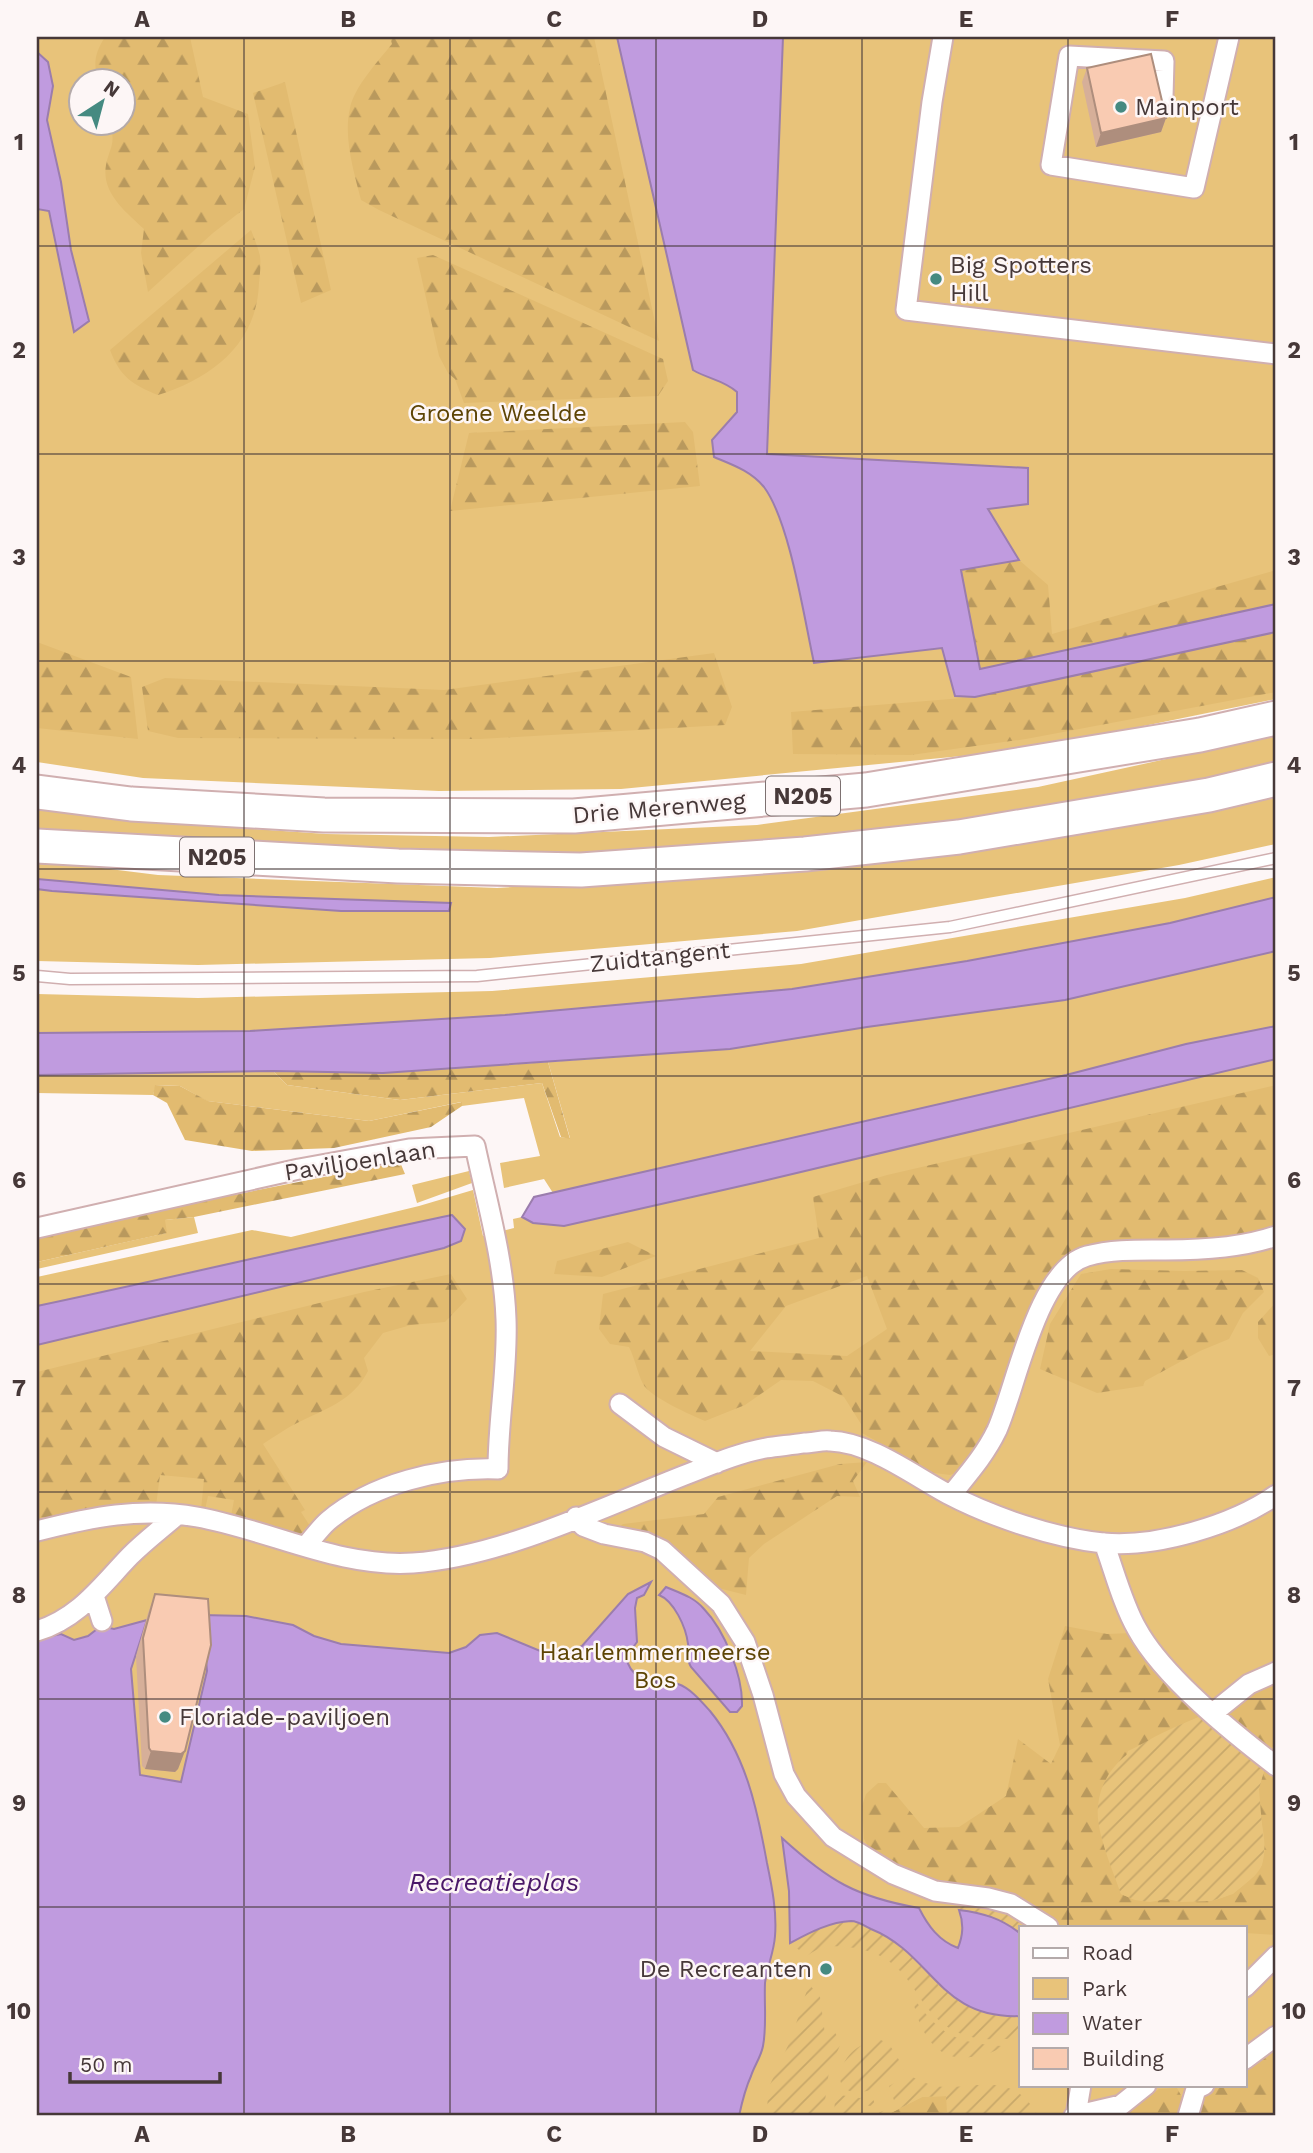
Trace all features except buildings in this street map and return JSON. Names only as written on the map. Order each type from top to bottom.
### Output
[{"type":"highway","name":"Drie Merenweg","points":[[37,792],[131,804],[324,815],[574,816],[866,790],[1200,735],[1276,718]]},
{"type":"highway","name":"N205","points":[[37,846],[398,866],[581,870],[805,854],[959,837],[1209,795],[1276,779]]},
{"type":"street","points":[[943,37],[906,310],[1276,354]]},
{"type":"street","points":[[1163,97],[1164,61],[1069,56],[1051,165],[1194,188],[1229,37]]},
{"type":"street","name":"Paviljoenlaan","points":[[37,1228],[299,1169],[409,1149],[475,1146],[500,1267],[506,1320],[498,1469],[469,1468],[426,1474],[386,1489],[328,1521],[306,1546]]},
{"type":"street","points":[[951,1495],[985,1453],[998,1427],[1038,1313],[1052,1288],[1071,1264],[1083,1257],[1104,1252],[1235,1246],[1276,1236]]},
{"type":"street","points":[[620,1404],[664,1437],[718,1463]]},
{"type":"street","points":[[37,1531],[81,1520],[133,1512],[197,1517],[357,1560],[414,1563],[486,1549],[763,1448],[831,1441],[871,1452],[951,1495],[1013,1521],[1104,1543],[1175,1536],[1214,1526],[1260,1506],[1276,1495]]},
{"type":"street","points":[[37,1631],[62,1619],[94,1596],[128,1558],[176,1516]]},
{"type":"street","points":[[576,1517],[583,1525],[604,1534],[645,1542],[662,1550],[720,1604],[745,1642],[763,1695],[784,1774],[796,1796],[833,1836],[893,1874],[935,1891],[1011,1904],[1046,1926]]},
{"type":"street","points":[[1104,1543],[1136,1629],[1155,1656],[1213,1713],[1276,1766]]},
{"type":"street","points":[[94,1596],[103,1621]]},
{"type":"street","points":[[1213,1713],[1249,1684],[1276,1672]]},
{"type":"street","points":[[1246,1986],[1276,1956]]},
{"type":"street","points":[[1246,2058],[1276,2036]]},
{"type":"street","points":[[1081,2086],[1075,2116],[1121,2105],[1145,2086]]},
{"type":"street","points":[[1188,2116],[1195,2086]]},
{"type":"lane","name":"Zuidtangent","points":[[37,976],[70,979],[477,976],[950,927],[1276,858]]},
{"type":"green space","name":"Groene Weelde","points":[[37,37],[1276,37],[1276,699],[1129,729],[972,755],[621,789],[439,791],[143,778],[37,762]]},
{"type":"green space","points":[[105,37],[190,37],[203,97],[248,114],[255,167],[244,209],[213,233],[148,292],[141,253],[144,229],[116,201],[105,175],[112,136],[136,136],[136,66],[96,66],[99,48]]},
{"type":"green space","points":[[390,37],[594,37],[659,341],[361,200],[349,142],[348,119],[352,100],[392,44]]},
{"type":"green space","points":[[285,82],[331,290],[301,303],[253,93]]},
{"type":"green space","points":[[251,230],[260,256],[256,305],[250,324],[228,356],[196,379],[158,395],[128,379],[118,367],[110,350]]},
{"type":"green space","points":[[433,255],[663,359],[668,381],[658,396],[464,403],[455,379],[448,373],[439,356],[417,258]]},
{"type":"green space","points":[[685,422],[693,432],[700,486],[450,511],[469,433]]},
{"type":"green space","points":[[1019,560],[1048,585],[1052,634],[1276,570],[1276,604],[980,669],[961,570]]},
{"type":"green space","points":[[1276,632],[1276,692],[1026,739],[911,755],[793,754],[791,712],[975,697]]},
{"type":"green space","points":[[37,642],[131,677],[138,739],[37,728]]},
{"type":"green space","points":[[714,653],[732,707],[725,725],[480,739],[178,738],[148,731],[142,687],[165,678],[444,690]]},
{"type":"green space","points":[[1276,735],[1276,764],[1115,799],[800,843],[472,863],[37,836],[37,809],[139,821],[326,834],[489,837],[757,825],[1038,787]]},
{"type":"green space","points":[[1276,786],[1276,844],[1179,865],[797,931],[490,958],[198,965],[37,961],[37,860],[158,875],[497,888],[809,870]]},
{"type":"green space","points":[[1276,877],[1276,897],[1170,923],[967,961],[792,989],[505,1015],[250,1031],[37,1033],[37,994],[198,998],[492,991],[801,964],[1185,898]]},
{"type":"green space","points":[[1276,951],[1276,1026],[1186,1044],[1066,1075],[553,1193],[544,1179],[504,1188],[500,1163],[540,1156],[524,1098],[462,1106],[461,1102],[369,1121],[207,1101],[180,1086],[156,1085],[153,1095],[37,1093],[37,1075],[273,1071],[287,1085],[400,1100],[542,1083],[560,1137],[570,1138],[548,1062],[730,1049],[1065,1000]]},
{"type":"green space","name":"Haarlemmermeerse Bos","points":[[1276,1059],[1276,2116],[37,2116],[37,1340],[465,1229],[451,1215],[37,1306],[37,1277],[252,1230],[291,1237],[473,1190],[483,1236],[514,1228],[513,1219],[522,1217],[533,1223],[564,1226]]},
{"type":"green space","points":[[548,1062],[570,1139],[561,1137],[542,1083],[400,1100],[287,1085],[273,1071],[383,1073]]},
{"type":"green space","points":[[155,1085],[180,1086],[208,1101],[369,1121],[462,1102],[462,1106],[431,1127],[334,1148],[252,1151],[185,1140],[167,1103],[153,1095]]},
{"type":"green space","points":[[1276,1085],[1276,1231],[1068,1261],[992,1427],[963,1470],[950,1475],[934,1473],[862,1433],[861,1424],[844,1397],[813,1381],[781,1380],[745,1405],[705,1421],[671,1405],[647,1389],[629,1347],[610,1344],[599,1329],[603,1294],[819,1238],[813,1197],[887,1175]],"holes":[[[867,1276],[887,1329],[847,1356],[750,1351],[786,1306]]]},
{"type":"green space","points":[[400,1162],[405,1174],[194,1217],[165,1220],[167,1233],[37,1262],[37,1237],[162,1209]]},
{"type":"green space","points":[[469,1171],[472,1183],[417,1203],[412,1185]]},
{"type":"green space","points":[[194,1217],[198,1233],[37,1269],[37,1262],[166,1233],[164,1220]]},
{"type":"green space","points":[[628,1242],[656,1256],[602,1277],[554,1274],[557,1261]]},
{"type":"green space","points":[[1111,1269],[1242,1270],[1258,1278],[1264,1292],[1243,1313],[1229,1339],[1200,1351],[1145,1381],[1143,1386],[1097,1393],[1040,1369],[1050,1324],[1081,1274]]},
{"type":"green space","points":[[451,1274],[467,1299],[445,1322],[411,1325],[383,1333],[364,1358],[368,1371],[355,1390],[263,1444],[305,1510],[301,1512],[310,1526],[299,1535],[231,1516],[234,1500],[208,1496],[205,1510],[201,1510],[204,1479],[160,1475],[156,1506],[37,1523],[37,1372],[364,1292]]},
{"type":"green space","points":[[1276,1302],[1276,1354],[1269,1356],[1258,1338],[1258,1322]]},
{"type":"green space","points":[[867,1462],[853,1481],[860,1497],[837,1496],[764,1544],[749,1558],[746,1595],[710,1586],[614,1531],[623,1524],[704,1514],[718,1497],[840,1464]]},
{"type":"green space","points":[[1065,1626],[1107,1634],[1131,1633],[1203,1715],[1128,1751],[1101,1831],[1121,1894],[1141,1900],[1209,1901],[1236,1891],[1250,1880],[1262,1864],[1264,1836],[1259,1807],[1260,1785],[1265,1767],[1276,1775],[1276,1935],[1246,1933],[1246,1926],[1052,1926],[896,1870],[869,1848],[864,1839],[862,1806],[866,1794],[878,1783],[886,1783],[924,1828],[959,1827],[1006,1796],[1018,1739],[1051,1764],[1060,1745],[1048,1679]]},
{"type":"green space","points":[[1276,1677],[1276,1742],[1270,1750],[1229,1716],[1228,1708]]},
{"type":"green space","points":[[1203,1715],[1265,1767],[1259,1789],[1264,1851],[1262,1865],[1254,1876],[1233,1894],[1211,1901],[1135,1900],[1121,1894],[1102,1839],[1098,1806],[1102,1787],[1122,1758],[1137,1747]]},
{"type":"green space","points":[[987,1902],[1037,1926],[1019,1926],[1019,1933],[992,1917],[959,1910],[954,1903]]},
{"type":"green space","points":[[853,1921],[885,1934],[917,1959],[939,1986],[991,2015],[1019,2016],[1019,2038],[981,2039],[957,2032],[941,2022],[900,1971],[887,1960],[870,1952],[830,1946],[807,1956],[790,1943],[821,1927]]},
{"type":"green space","points":[[809,1984],[820,1997],[825,2034],[833,2029],[841,2043],[829,2071],[823,2116],[767,2116],[768,2089],[791,2039]]},
{"type":"green space","points":[[912,1996],[931,2020],[950,2034],[972,2042],[1003,2046],[975,2057],[958,2057],[937,2049],[923,2031]]},
{"type":"green space","points":[[876,2039],[890,2046],[904,2069],[873,2089],[861,2092],[845,2089],[840,2078],[847,2058],[857,2048]]},
{"type":"green space","points":[[1276,2043],[1276,2116],[1194,2116],[1201,2098],[1211,2089],[1246,2086],[1246,2064]]},
{"type":"green space","points":[[909,2075],[939,2087],[999,2085],[1009,2088],[1019,2093],[1037,2114],[922,2116],[947,2112],[946,2096],[922,2097],[885,2116],[877,2116],[871,2106],[863,2105],[861,2116],[834,2116],[835,2098],[840,2095],[860,2098],[872,2096],[878,2113],[896,2106],[889,2086]]},
{"type":"green space","points":[[1177,2088],[1184,2101],[1182,2116],[1105,2116],[1129,2110],[1159,2089]]},
{"type":"green space","points":[[947,2096],[947,2112],[922,2116],[885,2116],[922,2097]]},
{"type":"water","points":[[617,37],[783,37],[767,454],[1028,468],[1028,504],[988,509],[1019,560],[961,570],[980,669],[1276,604],[1276,632],[975,697],[955,696],[942,648],[814,663],[789,546],[773,503],[764,487],[753,477],[714,457],[712,440],[737,412],[737,392],[693,370]]},
{"type":"water","points":[[37,52],[48,62],[53,86],[47,120],[61,182],[71,250],[89,321],[74,332],[49,211],[37,209]]},
{"type":"water","points":[[37,879],[219,895],[451,903],[449,911],[341,911],[52,891],[37,889]]},
{"type":"water","points":[[1276,897],[1276,951],[1065,1000],[730,1049],[383,1073],[273,1071],[37,1075],[37,1033],[250,1031],[505,1015],[792,989],[967,961],[1170,923]]},
{"type":"water","points":[[1276,1026],[1276,1059],[564,1226],[533,1223],[522,1217],[534,1197],[1066,1075],[1186,1044]]},
{"type":"water","points":[[452,1215],[465,1229],[461,1241],[444,1248],[37,1345],[37,1306]]},
{"type":"water","name":"Recreatieplas","points":[[651,1582],[644,1595],[637,1598],[637,1642],[626,1657],[629,1667],[641,1677],[671,1682],[687,1688],[707,1707],[722,1728],[733,1746],[748,1783],[759,1822],[772,1890],[775,1936],[765,1983],[763,2046],[745,2091],[739,2116],[37,2116],[37,1639],[61,1634],[74,1640],[88,1636],[101,1626],[114,1629],[147,1620],[131,1669],[140,1775],[181,1782],[207,1671],[202,1615],[246,1616],[293,1625],[314,1636],[341,1644],[449,1653],[466,1647],[480,1635],[497,1633],[545,1653],[566,1653],[582,1646],[628,1594]]},
{"type":"water","points":[[666,1587],[696,1601],[712,1618],[726,1641],[742,1694],[742,1706],[737,1712],[730,1712],[691,1667],[682,1623],[670,1603],[659,1595]]},
{"type":"water","points":[[782,1838],[814,1866],[844,1885],[897,1904],[919,1908],[935,1932],[958,1948],[962,1929],[959,1910],[992,1917],[1006,1924],[1019,1933],[1019,2016],[994,2014],[972,2008],[954,1997],[892,1940],[856,1922],[827,1926],[790,1943],[789,1891]]},
{"type":"place","name":"Mainport","points":[[1121,107]]},
{"type":"place","name":"Big Spotters Hill","points":[[936,279]]},
{"type":"place","name":"Floriade-paviljoen","points":[[165,1717]]},
{"type":"place","name":"De Recreanten","points":[[826,1969]]}]
